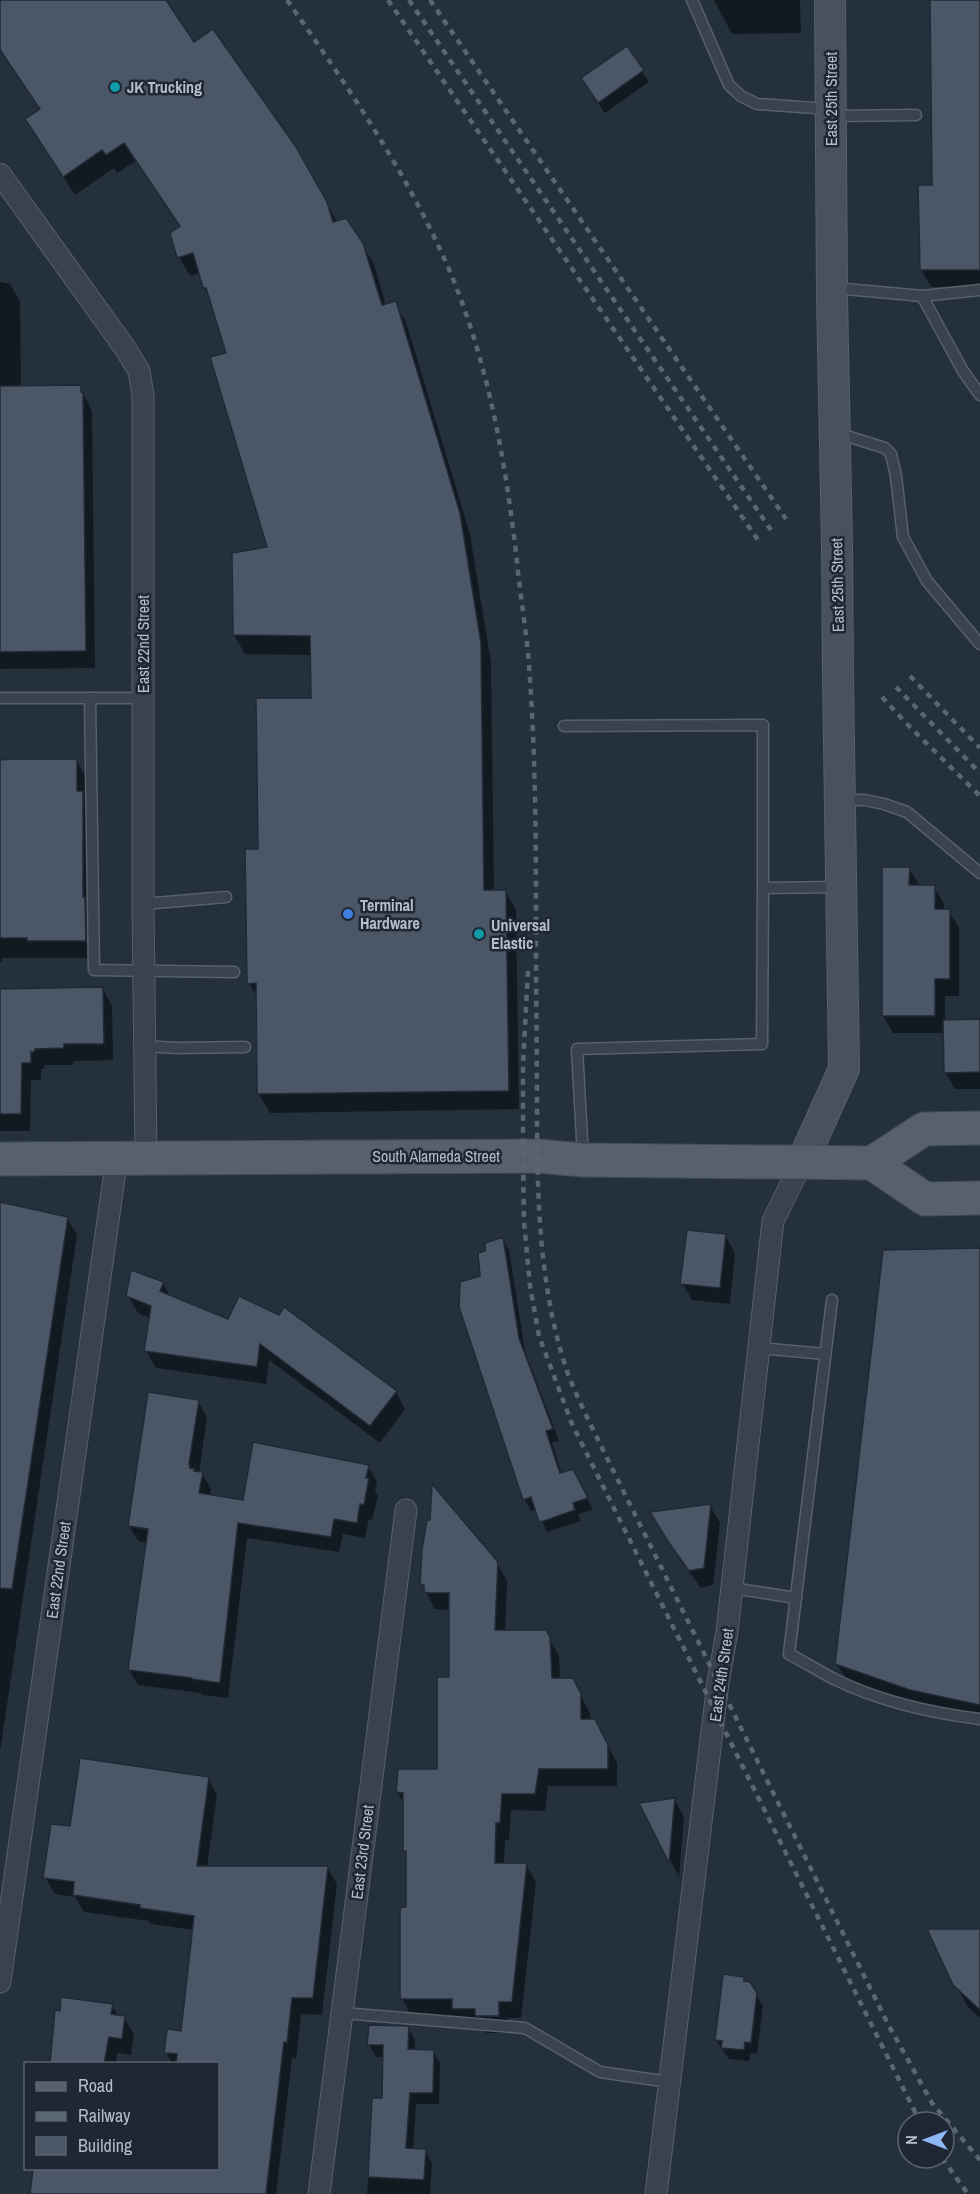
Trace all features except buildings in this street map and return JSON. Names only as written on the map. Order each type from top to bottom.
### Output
[{"type":"main road","points":[[980,1128],[924,1129],[872,1163],[925,1199],[980,1198]]},
{"type":"main road","name":"South Alameda Street","points":[[0,1159],[537,1156],[584,1160],[872,1163]]},
{"type":"street","name":"East 25th Street","points":[[802,1162],[844,1069],[830,0]]},
{"type":"street","name":"East 22nd Street","points":[[0,174],[125,348],[139,371],[143,395],[144,1046],[131,1157],[0,1982]]},
{"type":"street","name":"East 24th Street","points":[[656,2194],[718,1682],[727,1632],[773,1221],[802,1162]]},
{"type":"street","name":"East 23rd Street","points":[[319,2194],[406,1510]]},
{"type":"lane","points":[[692,0],[729,85],[741,96],[757,104],[832,113],[916,115]]},
{"type":"lane","points":[[832,287],[922,296],[980,290]]},
{"type":"lane","points":[[922,296],[963,370],[980,395]]},
{"type":"lane","points":[[835,432],[885,448],[891,454],[898,487],[903,537],[927,581],[980,644]]},
{"type":"lane","points":[[0,698],[142,698]]},
{"type":"lane","points":[[90,698],[94,970],[234,972]]},
{"type":"lane","points":[[564,726],[763,725],[762,1044],[577,1049],[584,1160]]},
{"type":"lane","points":[[840,800],[865,800],[906,812],[980,873]]},
{"type":"lane","points":[[763,888],[842,887]]},
{"type":"lane","points":[[143,904],[226,897]]},
{"type":"lane","points":[[144,1046],[245,1047]]},
{"type":"lane","points":[[832,1300],[789,1654],[834,1679],[882,1698],[920,1708],[980,1719]]},
{"type":"lane","points":[[759,1348],[825,1354]]},
{"type":"lane","points":[[732,1588],[796,1598]]},
{"type":"lane","points":[[342,2013],[525,2028],[600,2072],[669,2082]]},
{"type":"railway","points":[[287,0],[376,132],[434,237],[451,274],[476,344],[494,416],[513,525],[531,689],[536,834],[539,1210],[545,1277],[558,1342],[568,1374],[603,1450],[889,2026],[932,2103],[980,2160]]},
{"type":"railway","points":[[388,0],[758,540]]},
{"type":"railway","points":[[409,0],[771,530]]},
{"type":"railway","points":[[430,0],[786,519]]},
{"type":"railway","points":[[910,676],[980,748]]},
{"type":"railway","points":[[896,687],[980,773]]},
{"type":"railway","points":[[882,697],[980,796]]},
{"type":"railway","points":[[528,971],[523,1064],[524,1222],[530,1286],[539,1336],[572,1424],[914,2110]]},
{"type":"railway","points":[[951,2170],[968,2194]]},
{"type":"place","name":"JK Trucking","points":[[115,87]]},
{"type":"place","name":"Terminal Hardware","points":[[348,914]]},
{"type":"place","name":"Universal Elastic","points":[[479,934]]}]
